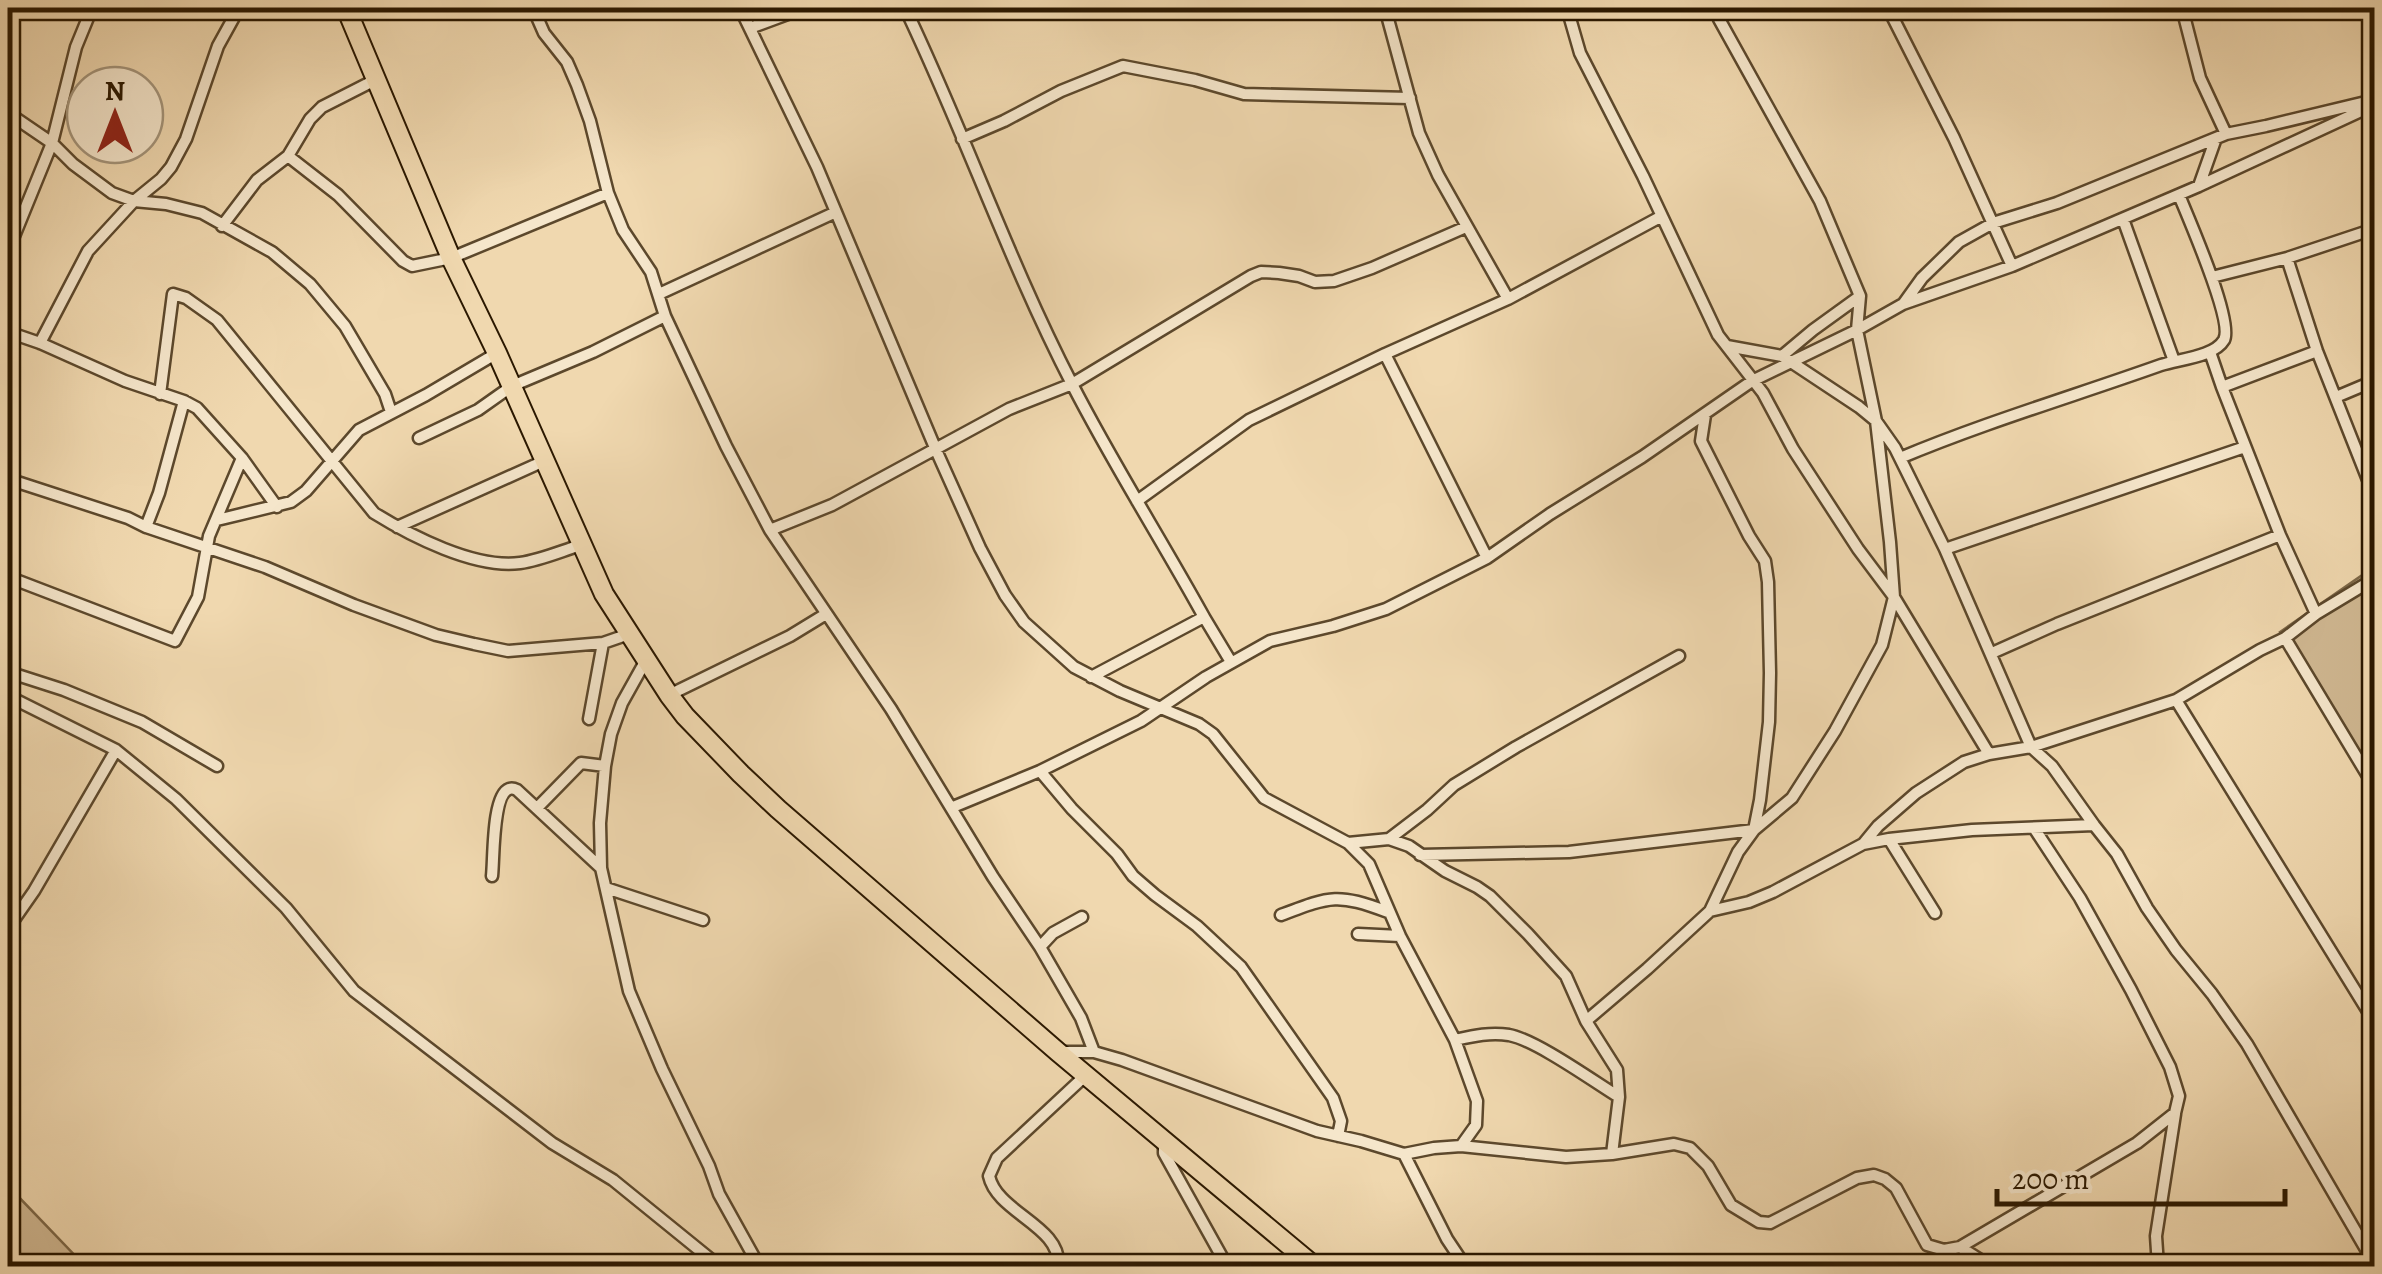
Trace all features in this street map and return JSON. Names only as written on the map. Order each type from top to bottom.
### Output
[{"type":"main road","points":[[346,8],[451,258],[581,546],[604,594],[669,696],[778,810],[1086,1076],[1314,1266]]},
{"type":"street","points":[[8,251],[10,237],[52,143],[76,47],[92,8]]},
{"type":"street","points":[[40,343],[88,250],[171,167],[186,138],[218,46],[239,8]]},
{"type":"street","points":[[533,8],[577,85],[608,193],[623,230],[651,272],[665,316],[770,530],[891,709],[1040,947],[1081,1018],[1094,1052]]},
{"type":"street","points":[[740,8],[817,167],[936,450],[1005,595],[1024,622],[1074,668],[1199,724],[1213,734],[1264,798],[1348,843],[1369,864],[1388,912],[1455,1040],[1477,1101],[1476,1126],[1461,1146]]},
{"type":"street","points":[[750,28],[804,8]]},
{"type":"street","points":[[905,8],[1072,384],[1231,662]]},
{"type":"street","points":[[1385,8],[1418,133],[1508,299]]},
{"type":"street","points":[[1567,8],[1580,52],[1718,335],[1763,392],[1793,448],[1894,597],[1989,754]]},
{"type":"street","points":[[1586,1021],[1710,911],[1738,852],[1754,830],[1792,798],[1835,731],[1882,645],[1894,597],[1876,422],[1857,330],[1860,296],[1820,201],[1719,20],[1716,8]]},
{"type":"street","points":[[1912,8],[1890,12],[1954,138],[2012,266]]},
{"type":"street","points":[[2182,8],[2200,78],[2221,136],[2199,186]]},
{"type":"street","points":[[962,139],[1060,90],[1123,66],[1244,94],[1410,98]]},
{"type":"street","points":[[222,226],[257,180],[288,156],[310,119],[322,107],[377,80]]},
{"type":"street","points":[[1903,304],[1922,278],[1958,242],[1993,224],[2057,203],[2221,136],[2374,102]]},
{"type":"street","points":[[952,807],[1040,771],[1141,721],[1270,641],[1386,609],[1487,558],[1788,359],[1857,330],[1903,304],[2012,266],[2199,186],[2374,102]]},
{"type":"street","points":[[8,113],[52,143],[72,164],[112,193],[134,201],[202,213],[272,252],[318,294],[345,326],[385,394],[391,412]]},
{"type":"street","points":[[288,156],[338,195],[408,264],[416,266],[451,258],[608,193]]},
{"type":"street","points":[[1900,458],[1961,432],[2210,352],[2224,341],[2227,329],[2212,277],[2178,194]]},
{"type":"street","points":[[659,294],[836,212]]},
{"type":"street","points":[[1136,501],[1249,420],[1508,299],[1662,216]]},
{"type":"street","points":[[2122,219],[2174,361]]},
{"type":"street","points":[[770,530],[832,505],[1009,409],[1072,384],[1251,276],[1279,273],[1315,282],[1334,282],[1466,226]]},
{"type":"street","points":[[2212,277],[2287,258],[2374,229]]},
{"type":"street","points":[[2287,258],[2317,351],[2374,491]]},
{"type":"street","points":[[160,394],[174,294],[217,320],[362,502],[397,528],[467,556],[495,562],[522,562],[581,546]]},
{"type":"street","points":[[1788,359],[1812,330],[1860,296]]},
{"type":"street","points":[[419,438],[478,410],[512,386],[594,352],[665,316]]},
{"type":"street","points":[[8,332],[197,408],[242,458],[277,507]]},
{"type":"street","points":[[1727,346],[1788,359],[1876,422],[1900,458],[1946,549],[2032,746],[2052,766],[2117,854],[2147,908],[2248,1044],[2374,1263]]},
{"type":"street","points":[[2222,388],[2317,351]]},
{"type":"street","points":[[2210,352],[2280,535],[2316,614]]},
{"type":"street","points":[[217,520],[291,502],[306,491],[359,430],[497,354]]},
{"type":"street","points":[[1385,354],[1487,558]]},
{"type":"street","points":[[2336,397],[2374,381]]},
{"type":"street","points":[[146,527],[184,400]]},
{"type":"street","points":[[1705,414],[1700,441],[1765,562],[1768,582],[1768,722],[1754,830]]},
{"type":"street","points":[[1946,549],[2245,447]]},
{"type":"street","points":[[8,577],[175,642],[198,597],[208,536],[242,458]]},
{"type":"street","points":[[397,528],[544,461]]},
{"type":"street","points":[[8,479],[265,567],[436,635],[508,651],[603,643],[629,634]]},
{"type":"street","points":[[1992,653],[2280,535]]},
{"type":"street","points":[[1863,844],[1916,793],[1964,762],[2032,746],[2176,700],[2285,638],[2316,614],[2374,580]]},
{"type":"street","points":[[669,696],[826,614]]},
{"type":"street","points":[[1092,677],[1204,617]]},
{"type":"street","points":[[2285,638],[2374,786]]},
{"type":"street","points":[[589,719],[603,643]]},
{"type":"street","points":[[1390,839],[1454,784],[1679,656]]},
{"type":"street","points":[[646,660],[622,703],[611,734],[600,823],[600,868],[629,991],[709,1166],[718,1194],[758,1264],[808,1266]]},
{"type":"street","points":[[8,672],[142,722],[217,766]]},
{"type":"street","points":[[8,692],[14,699],[116,750],[176,799],[286,908],[354,991],[552,1143],[614,1180],[719,1266]]},
{"type":"street","points":[[2176,700],[2374,1020]]},
{"type":"street","points":[[11,924],[116,750]]},
{"type":"street","points":[[537,808],[581,763],[605,766]]},
{"type":"street","points":[[1040,771],[1133,876],[1197,926],[1240,967],[1333,1098],[1342,1121],[1338,1136]]},
{"type":"street","points":[[492,876],[496,808],[504,792],[510,789],[517,790],[600,868]]},
{"type":"street","points":[[1710,911],[1773,892],[1863,844],[1972,830],[2094,826]]},
{"type":"street","points":[[2034,828],[2080,898],[2170,1067],[2178,1096],[2156,1236],[2158,1266]]},
{"type":"street","points":[[1420,855],[1569,852],[1754,830]]},
{"type":"street","points":[[1348,843],[1390,839],[1490,896],[1566,976],[1586,1021],[1617,1070],[1619,1096],[1612,1154]]},
{"type":"street","points":[[1889,839],[1936,913]]},
{"type":"street","points":[[606,888],[703,920]]},
{"type":"street","points":[[1280,915],[1330,897],[1356,900],[1388,912]]},
{"type":"street","points":[[1040,947],[1053,933],[1082,918]]},
{"type":"street","points":[[1358,934],[1400,936]]},
{"type":"street","points":[[1455,1040],[1488,1033],[1514,1036],[1619,1096]]},
{"type":"street","points":[[1058,1052],[1094,1052],[1317,1131],[1404,1154],[1461,1146],[1566,1157],[1674,1144],[1690,1148],[1708,1166],[1731,1204],[1758,1222],[1770,1223],[1857,1178],[1874,1176],[1896,1188],[1927,1245],[1944,1250],[1960,1247],[2136,1143],[2175,1114]]},
{"type":"street","points":[[1058,1266],[1053,1243],[994,1191],[989,1176],[997,1158],[1086,1076]]},
{"type":"street","points":[[1164,1141],[1164,1153],[1228,1266]]},
{"type":"street","points":[[1404,1154],[1465,1266]]},
{"type":"street","points":[[1960,1247],[1990,1266]]},
{"type":"street","points":[[834,1266],[883,1262]]},
{"type":"shaded area","points":[[2374,567],[2374,776],[2280,632]]},
{"type":"shaded area","points":[[8,1186],[12,1190],[85,1266],[8,1266]]}]
